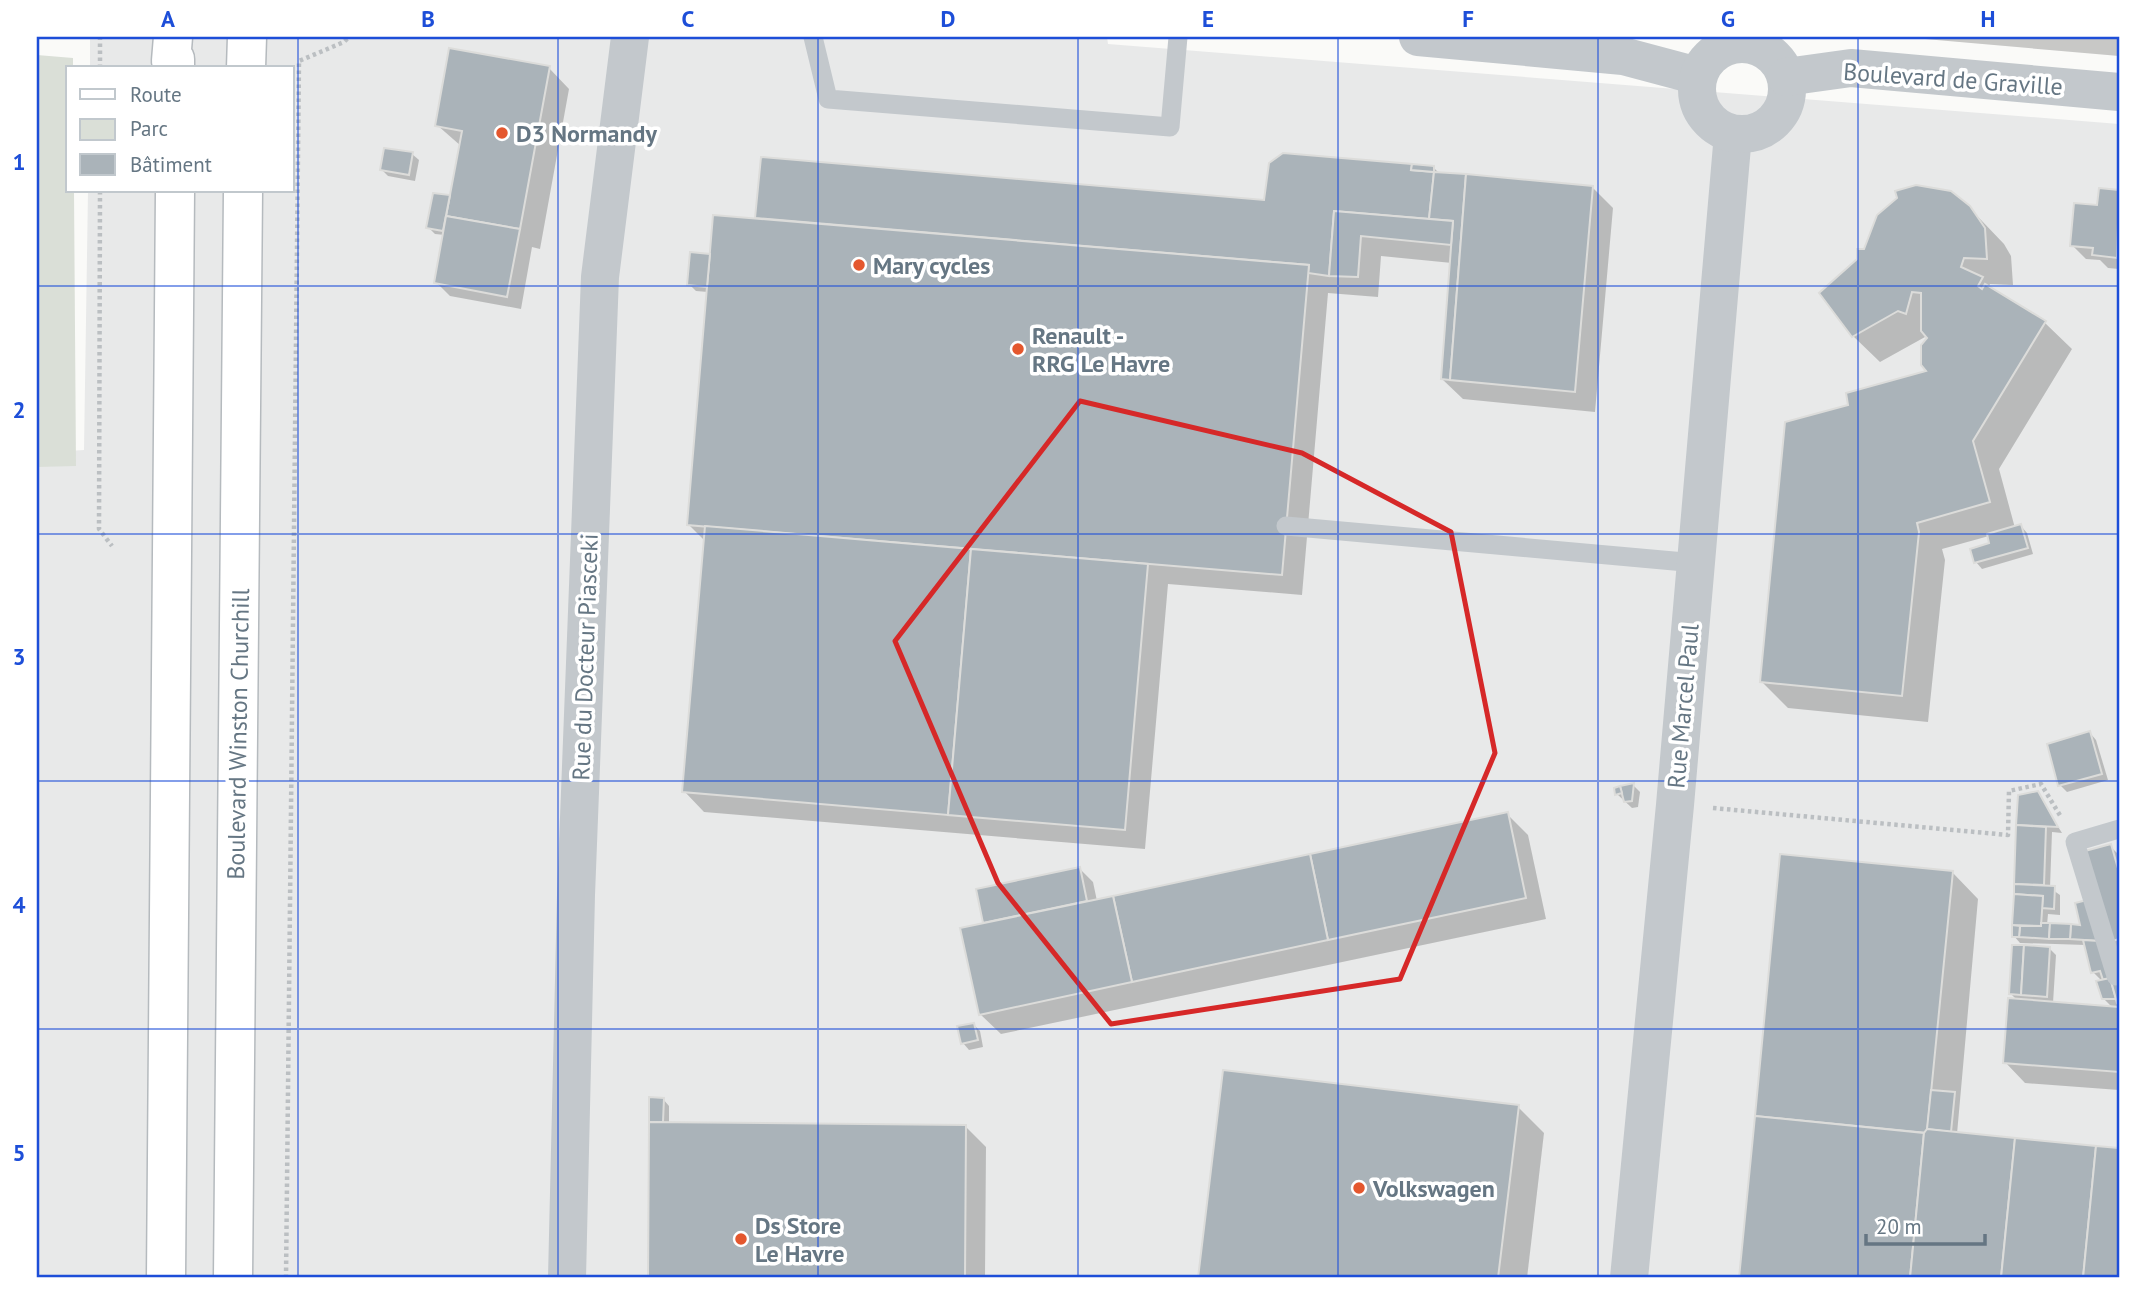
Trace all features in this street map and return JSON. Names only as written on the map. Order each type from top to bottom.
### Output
[{"type":"main road","points":[[173,37],[170,61],[174,60],[174,66]]},
{"type":"main road","points":[[246,66],[247,37]]},
{"type":"main road","points":[[166,1278],[176,369],[175,192]]},
{"type":"main road","name":"Boulevard Winston Churchill","points":[[233,1278],[243,192]]},
{"type":"street","name":"Rue du Docteur Piasceki","points":[[567,1278],[576,895],[600,277],[630,37]]},
{"type":"street","points":[[1418,37],[1623,56],[1698,76]]},
{"type":"street","points":[[1743,43],[1770,52],[1780,63],[1786,77],[1786,100],[1775,120],[1763,130],[1749,134],[1733,134],[1707,119],[1700,106],[1698,76],[1715,52],[1728,45],[1743,43]]},
{"type":"street","name":"Boulevard de Graville","points":[[1786,77],[1851,68],[2119,92]]},
{"type":"street","name":"Rue Marcel Paul","points":[[1629,1278],[1675,805],[1733,134]]},
{"type":"lane","points":[[813,37],[828,99],[1170,127],[1178,37]]},
{"type":"lane","points":[[1286,526],[1696,563]]},
{"type":"lane","points":[[2116,975],[2075,842],[2119,829]]},
{"type":"path","points":[[100,37],[100,66]]},
{"type":"path","points":[[286,1278],[299,61],[344,42],[349,37]]},
{"type":"path","points":[[100,192],[99,528],[112,546]]},
{"type":"path","points":[[1675,805],[2008,835],[2009,791],[2041,784],[2075,842]]},
{"type":"highlighted area","points":[[1080,401],[1302,453],[1451,532],[1495,753],[1400,979],[1111,1024],[998,883],[895,641]]},
{"type":"shaded area","points":[[90,37],[1107,37],[1108,44],[2119,124],[2119,1278],[37,1278],[37,453],[84,450],[88,192],[294,192],[294,66],[90,66]]},
{"type":"green space","points":[[37,55],[73,58],[73,66],[66,66],[66,192],[74,192],[76,466],[37,467]]},
{"type":"building","points":[[449,48],[550,66],[520,229],[446,216],[462,131],[435,126]]},
{"type":"building","points":[[384,148],[413,152],[409,175],[380,170]]},
{"type":"building","points":[[1283,153],[1412,164],[1411,170],[1434,172],[1429,219],[1334,211],[1329,276],[1308,273],[1309,265],[755,218],[761,157],[1264,200],[1269,163]]},
{"type":"building","points":[[1412,164],[1434,166],[1434,172],[1411,170]]},
{"type":"building","points":[[1434,172],[1466,174],[1450,380],[1441,379],[1453,221],[1429,219]]},
{"type":"building","points":[[1466,174],[1593,186],[1575,392],[1450,380]]},
{"type":"building","points":[[1916,185],[1951,191],[1970,206],[1985,228],[1987,259],[1964,258],[1961,267],[1983,277],[1978,286],[1982,289],[1985,284],[2046,321],[1973,441],[1990,502],[1917,523],[1919,532],[1902,696],[1760,682],[1785,422],[1848,405],[1846,393],[1926,371],[1921,365],[1921,345],[1927,338],[1921,331],[1921,293],[1912,292],[1906,314],[1898,311],[1852,337],[1819,293],[1857,259],[1857,249],[1864,249],[1877,215],[1897,198],[1895,191]]},
{"type":"building","points":[[2099,188],[2119,190],[2117,258],[2092,255],[2093,248],[2070,246],[2074,203],[2097,205]]},
{"type":"building","points":[[433,193],[450,195],[443,231],[426,228]]},
{"type":"building","points":[[1334,211],[1453,221],[1451,245],[1361,236],[1358,277],[1329,276]]},
{"type":"building","points":[[713,215],[1309,265],[1282,575],[687,525]]},
{"type":"building","points":[[446,216],[520,229],[507,297],[434,283]]},
{"type":"building","points":[[690,252],[710,254],[707,287],[687,285]]},
{"type":"building","points":[[2021,524],[2028,548],[1974,563],[1970,549],[1989,543],[1987,534]]},
{"type":"building","points":[[705,526],[971,549],[948,815],[682,792]]},
{"type":"building","points":[[971,549],[1148,564],[1125,830],[948,815]]},
{"type":"building","points":[[2090,731],[2102,774],[2058,786],[2047,744]]},
{"type":"building","points":[[1634,783],[1632,801],[1624,802],[1620,786]]},
{"type":"building","points":[[1620,786],[1622,793],[1615,795],[1614,788]]},
{"type":"building","points":[[2038,791],[2058,827],[2016,825],[2018,795]]},
{"type":"building","points":[[1508,812],[1526,898],[1328,940],[1310,854]]},
{"type":"building","points":[[2016,825],[2046,827],[2044,885],[2014,884]]},
{"type":"building","points":[[2111,844],[2119,872],[2119,939],[2113,941],[2085,851]]},
{"type":"building","points":[[1310,854],[1328,940],[1132,982],[1113,896]]},
{"type":"building","points":[[1780,854],[1953,871],[1927,1133],[1755,1116]]},
{"type":"building","points":[[1080,867],[1087,901],[983,923],[976,889]]},
{"type":"building","points":[[2014,884],[2055,886],[2054,909],[2042,908],[2043,896],[2014,894]]},
{"type":"building","points":[[2014,894],[2043,896],[2041,926],[2012,925]]},
{"type":"building","points":[[1113,896],[1132,982],[979,1015],[960,928]]},
{"type":"building","points":[[2087,900],[2099,941],[2070,939],[2071,924],[2080,925],[2075,903]]},
{"type":"building","points":[[2041,923],[2050,923],[2049,939],[2019,937],[2020,926],[2041,926]]},
{"type":"building","points":[[2050,923],[2071,924],[2070,939],[2049,939]]},
{"type":"building","points":[[2012,925],[2020,926],[2019,937],[2012,937]]},
{"type":"building","points":[[2083,940],[2099,941],[2110,978],[2103,980],[2100,971],[2091,973]]},
{"type":"building","points":[[2012,945],[2024,945],[2021,995],[2009,994]]},
{"type":"building","points":[[2024,945],[2050,947],[2047,997],[2021,995]]},
{"type":"building","points":[[2110,978],[2116,999],[2102,999],[2096,981]]},
{"type":"building","points":[[2119,978],[2119,1002],[2117,1003],[2111,981]]},
{"type":"building","points":[[2008,998],[2119,1007],[2119,1072],[2003,1063]]},
{"type":"building","points":[[974,1023],[978,1040],[961,1044],[957,1026]]},
{"type":"building","name":"Volkswagen","points":[[1223,1070],[1519,1105],[1498,1278],[1198,1278]]},
{"type":"building","points":[[1931,1090],[1955,1092],[1951,1132],[1927,1129]]},
{"type":"building","points":[[649,1097],[664,1098],[663,1122],[649,1122]]},
{"type":"building","points":[[1755,1116],[1924,1133],[1910,1278],[1739,1278]]},
{"type":"building","points":[[649,1122],[966,1125],[965,1278],[648,1278]]},
{"type":"building","points":[[1927,1129],[2015,1138],[2001,1278],[1910,1278],[1924,1133]]},
{"type":"building","points":[[2015,1138],[2096,1146],[2083,1278],[2001,1278]]},
{"type":"building","points":[[2096,1146],[2119,1148],[2119,1278],[2083,1278]]},
{"type":"place","name":"D3 Normandy","points":[[502,133]]},
{"type":"place","name":"Mary cycles","points":[[859,265]]},
{"type":"place","name":"Renault - RRG Le Havre","points":[[1018,349]]},
{"type":"place","name":"Volkswagen","points":[[1359,1188]]},
{"type":"place","name":"Ds Store Le Havre","points":[[741,1239]]}]
